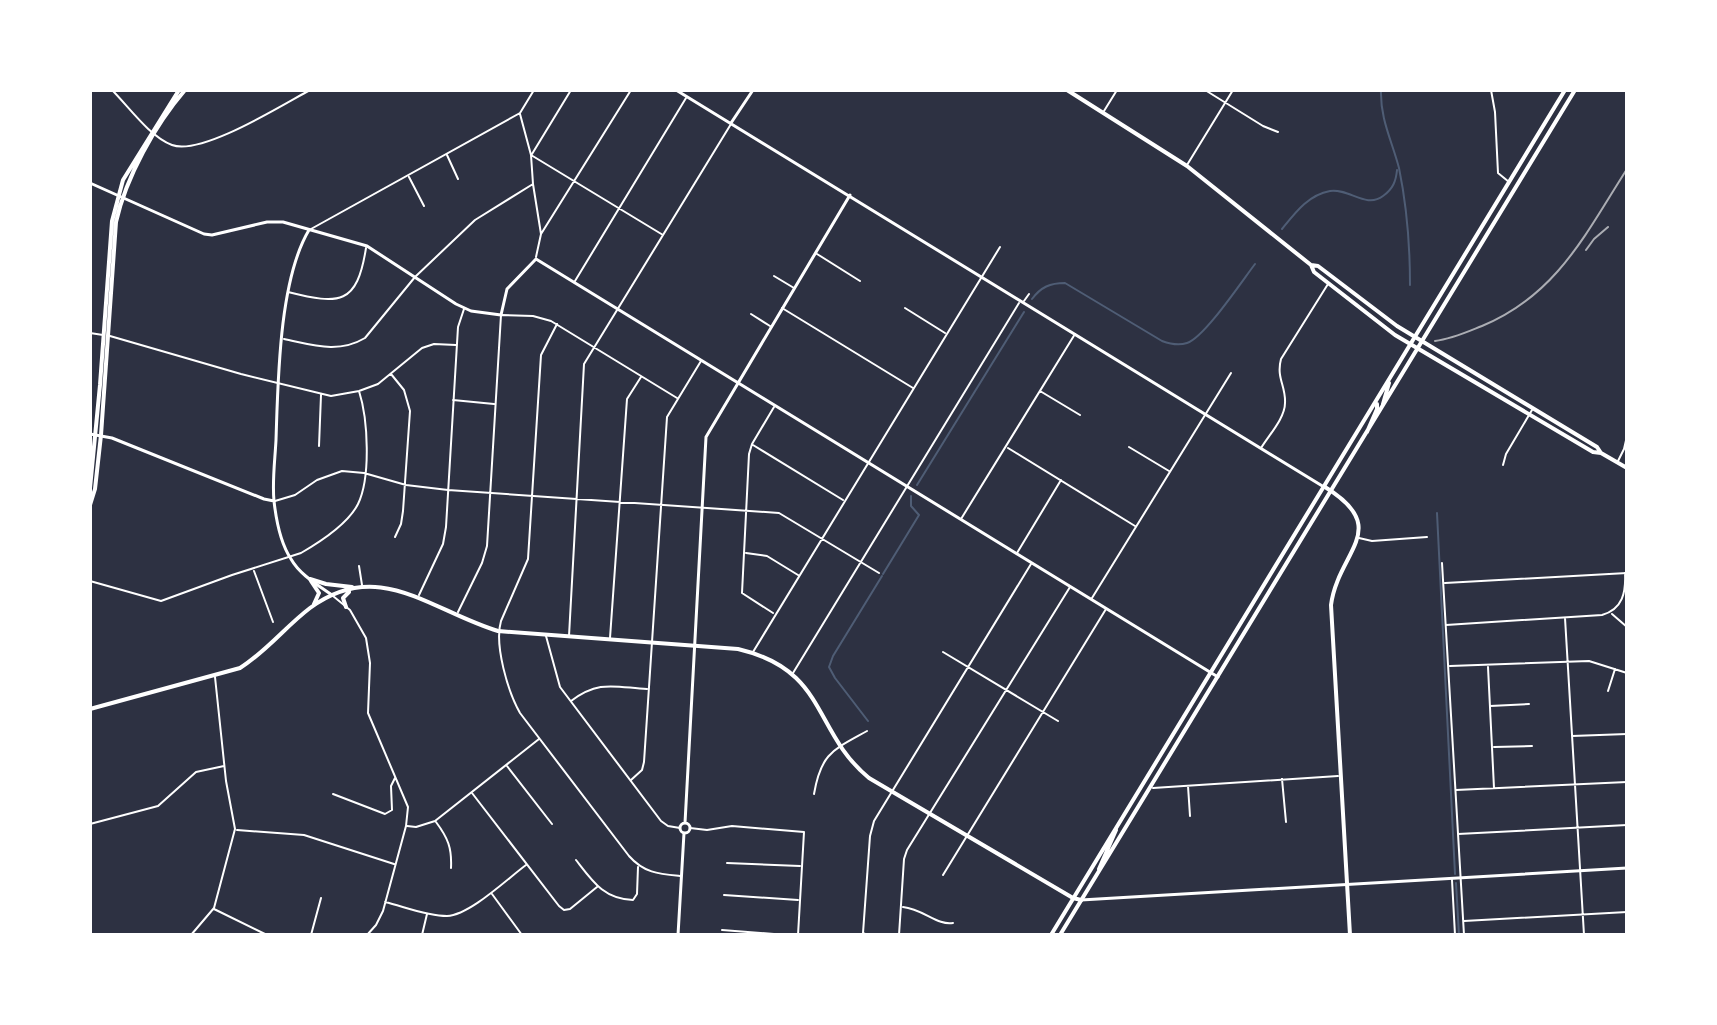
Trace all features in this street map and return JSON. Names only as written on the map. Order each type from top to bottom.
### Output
[{"type":"main road","points":[[90,488],[103,385],[120,195],[154,132],[182,90]]},
{"type":"main road","points":[[1067,90],[1187,166],[1311,265],[1314,272],[1411,345],[1593,452],[1601,453],[1627,468]]},
{"type":"main road","points":[[1051,935],[1565,90]]},
{"type":"main road","points":[[1060,935],[1575,90]]},
{"type":"main road","points":[[1311,265],[1318,266],[1415,338],[1597,447],[1601,453]]},
{"type":"main road","points":[[1328,283],[1332,280],[1348,290]]},
{"type":"main road","points":[[1383,406],[1389,380]]},
{"type":"main road","points":[[1366,435],[1377,409],[1376,402]]},
{"type":"main road","points":[[90,505],[95,489],[96,435]]},
{"type":"main road","points":[[1325,487],[1346,501],[1354,513],[1358,537],[1338,577],[1331,605],[1350,935]]},
{"type":"main road","points":[[1269,577],[1276,582]]},
{"type":"main road","points":[[310,579],[326,584],[394,588],[498,631],[752,652],[792,674],[816,701],[858,769],[1081,900]]},
{"type":"main road","points":[[310,579],[319,593],[313,606]]},
{"type":"main road","points":[[90,709],[240,668],[259,656],[313,606],[332,595],[358,587]]},
{"type":"main road","points":[[346,607],[344,596],[358,587]]},
{"type":"main road","points":[[1098,872],[1100,862],[1115,837],[1116,828]]},
{"type":"street","points":[[112,90],[154,132],[172,145],[185,147],[211,142],[310,90]]},
{"type":"street","points":[[367,935],[380,917],[385,902],[406,826],[408,807],[368,713],[370,663],[366,638],[346,607],[310,579],[290,557],[279,527],[274,501],[278,383],[288,292],[293,268],[309,230],[520,113],[534,90]]},
{"type":"street","points":[[531,155],[571,90]]},
{"type":"street","points":[[541,234],[631,90]]},
{"type":"street","points":[[676,90],[1325,487]]},
{"type":"street","points":[[569,637],[584,364],[753,90]]},
{"type":"street","points":[[1103,112],[1117,90]]},
{"type":"street","points":[[1205,90],[1278,132]]},
{"type":"street","points":[[1187,166],[1233,90]]},
{"type":"street","points":[[1491,90],[1497,134],[1497,168],[1501,177],[1510,183]]},
{"type":"street","points":[[574,282],[687,97]]},
{"type":"street","points":[[457,615],[485,555],[501,315],[507,289],[536,259],[541,234],[531,155],[520,113]]},
{"type":"street","points":[[446,154],[458,179]]},
{"type":"street","points":[[531,155],[663,235]]},
{"type":"street","points":[[408,176],[424,206]]},
{"type":"street","points":[[90,183],[204,234],[212,235],[272,221],[367,246],[464,309],[533,316],[557,324],[677,398]]},
{"type":"street","points":[[283,339],[333,349],[354,345],[365,338],[415,277],[475,220],[533,184]]},
{"type":"street","points":[[680,828],[685,823],[706,437],[850,195]]},
{"type":"street","points":[[288,292],[322,301],[340,299],[356,286],[367,246]]},
{"type":"street","points":[[752,652],[1000,247]]},
{"type":"street","points":[[816,254],[860,281]]},
{"type":"street","points":[[536,259],[1218,677]]},
{"type":"street","points":[[774,276],[795,288]]},
{"type":"street","points":[[1261,449],[1285,403],[1278,370],[1281,359],[1328,283]]},
{"type":"street","points":[[792,674],[1029,294]]},
{"type":"street","points":[[782,308],[914,388]]},
{"type":"street","points":[[905,308],[946,334]]},
{"type":"street","points":[[418,596],[443,544],[446,527],[456,345],[459,320],[464,309]]},
{"type":"street","points":[[751,314],[771,326]]},
{"type":"street","points":[[557,324],[541,355],[528,559],[498,631],[512,696],[520,713],[638,866],[650,872],[682,876]]},
{"type":"street","points":[[90,333],[107,335],[321,394],[341,396],[378,384],[422,348],[434,344],[456,345]]},
{"type":"street","points":[[961,520],[1075,334]]},
{"type":"street","points":[[631,780],[642,770],[644,762],[667,417],[701,360]]},
{"type":"street","points":[[391,373],[404,390],[410,411],[406,485],[401,524],[395,537]]},
{"type":"street","points":[[1092,599],[1231,373]]},
{"type":"street","points":[[609,639],[627,399],[641,377]]},
{"type":"street","points":[[90,581],[161,601],[311,548],[349,516],[359,502],[364,473],[364,406],[359,391]]},
{"type":"street","points":[[1040,391],[1080,415]]},
{"type":"street","points":[[319,446],[321,394]]},
{"type":"street","points":[[453,400],[495,404]]},
{"type":"street","points":[[774,406],[752,444],[742,593],[775,614]]},
{"type":"street","points":[[1503,465],[1506,454],[1533,408]]},
{"type":"street","points":[[96,435],[274,501],[295,495],[329,474],[342,471],[364,473],[406,485],[448,490],[779,513],[879,573]]},
{"type":"street","points":[[1617,462],[1626,448],[1627,436]]},
{"type":"street","points":[[752,444],[844,501]]},
{"type":"street","points":[[1006,446],[1136,527]]},
{"type":"street","points":[[1129,447],[1170,472]]},
{"type":"street","points":[[1017,554],[1061,480]]},
{"type":"street","points":[[1358,537],[1372,541],[1427,537]]},
{"type":"street","points":[[744,553],[767,556],[799,576]]},
{"type":"street","points":[[865,934],[871,828],[1032,563]]},
{"type":"street","points":[[1442,563],[1464,935]]},
{"type":"street","points":[[358,587],[359,566]]},
{"type":"street","points":[[254,569],[273,622]]},
{"type":"street","points":[[1444,583],[1626,573],[1624,596],[1611,613],[1446,625]]},
{"type":"street","points":[[899,935],[904,859],[929,813],[1070,586]]},
{"type":"street","points":[[943,875],[1107,608]]},
{"type":"street","points":[[1611,613],[1627,627]]},
{"type":"street","points":[[1565,618],[1584,935]]},
{"type":"street","points":[[546,636],[560,687],[664,824],[680,828],[684,833],[678,935]]},
{"type":"street","points":[[943,652],[1058,721]]},
{"type":"street","points":[[1448,666],[1589,661],[1627,673]]},
{"type":"street","points":[[1488,665],[1494,789]]},
{"type":"street","points":[[1608,691],[1615,669]]},
{"type":"street","points":[[191,935],[214,908],[235,829],[215,676]]},
{"type":"street","points":[[571,701],[585,690],[600,686],[649,690]]},
{"type":"street","points":[[1490,706],[1529,704]]},
{"type":"street","points":[[814,794],[818,770],[825,759],[867,731]]},
{"type":"street","points":[[1572,736],[1627,734]]},
{"type":"street","points":[[406,826],[416,827],[435,821],[540,739]]},
{"type":"street","points":[[1492,747],[1532,746]]},
{"type":"street","points":[[506,765],[552,824]]},
{"type":"street","points":[[90,824],[158,806],[199,770],[225,766]]},
{"type":"street","points":[[1158,774],[1166,785]]},
{"type":"street","points":[[1140,788],[1341,775]]},
{"type":"street","points":[[333,794],[385,814],[392,810],[391,786],[396,777]]},
{"type":"street","points":[[1282,779],[1286,822]]},
{"type":"street","points":[[1455,790],[1627,782]]},
{"type":"street","points":[[1188,785],[1190,816]]},
{"type":"street","points":[[472,793],[564,910],[570,909],[597,887]]},
{"type":"street","points":[[435,821],[446,834],[452,849],[451,868]]},
{"type":"street","points":[[685,823],[690,828],[707,830],[732,826],[804,832],[798,935]]},
{"type":"street","points":[[1458,834],[1627,825]]},
{"type":"street","points":[[684,833],[690,828]]},
{"type":"street","points":[[235,829],[304,835],[395,865]]},
{"type":"street","points":[[576,860],[597,887],[611,897],[633,900],[637,894],[638,866]]},
{"type":"street","points":[[727,863],[801,866]]},
{"type":"street","points":[[385,902],[446,916],[457,914],[527,864]]},
{"type":"street","points":[[1081,900],[1627,868]]},
{"type":"street","points":[[1452,878],[1455,935]]},
{"type":"street","points":[[490,892],[522,935]]},
{"type":"street","points":[[724,895],[799,900]]},
{"type":"street","points":[[311,935],[321,898]]},
{"type":"street","points":[[901,907],[919,909],[943,924],[953,923]]},
{"type":"street","points":[[214,908],[267,935]]},
{"type":"street","points":[[1463,921],[1627,912]]},
{"type":"street","points":[[422,935],[428,913]]},
{"type":"street","points":[[722,930],[786,935]]},
{"type":"waterway","points":[[1381,90],[1384,120],[1399,168],[1404,197],[1410,285]]},
{"type":"waterway","points":[[1282,229],[1303,206],[1322,193],[1337,191],[1364,199],[1377,199],[1392,188],[1397,170]]},
{"type":"waterway","points":[[1032,299],[1046,286],[1065,283],[1162,341],[1184,344],[1194,339],[1213,320],[1255,264]]},
{"type":"waterway","points":[[917,485],[1024,312]]},
{"type":"waterway","points":[[883,574],[919,515],[911,506],[911,496]]},
{"type":"waterway","points":[[1437,513],[1455,874]]},
{"type":"waterway","points":[[868,721],[829,667],[882,576]]},
{"type":"waterway","points":[[1456,883],[1459,935]]},
{"type":"railway","points":[[1435,341],[1482,326],[1508,313],[1550,280],[1583,239],[1627,169]]},
{"type":"railway","points":[[1586,250],[1608,227]]}]
